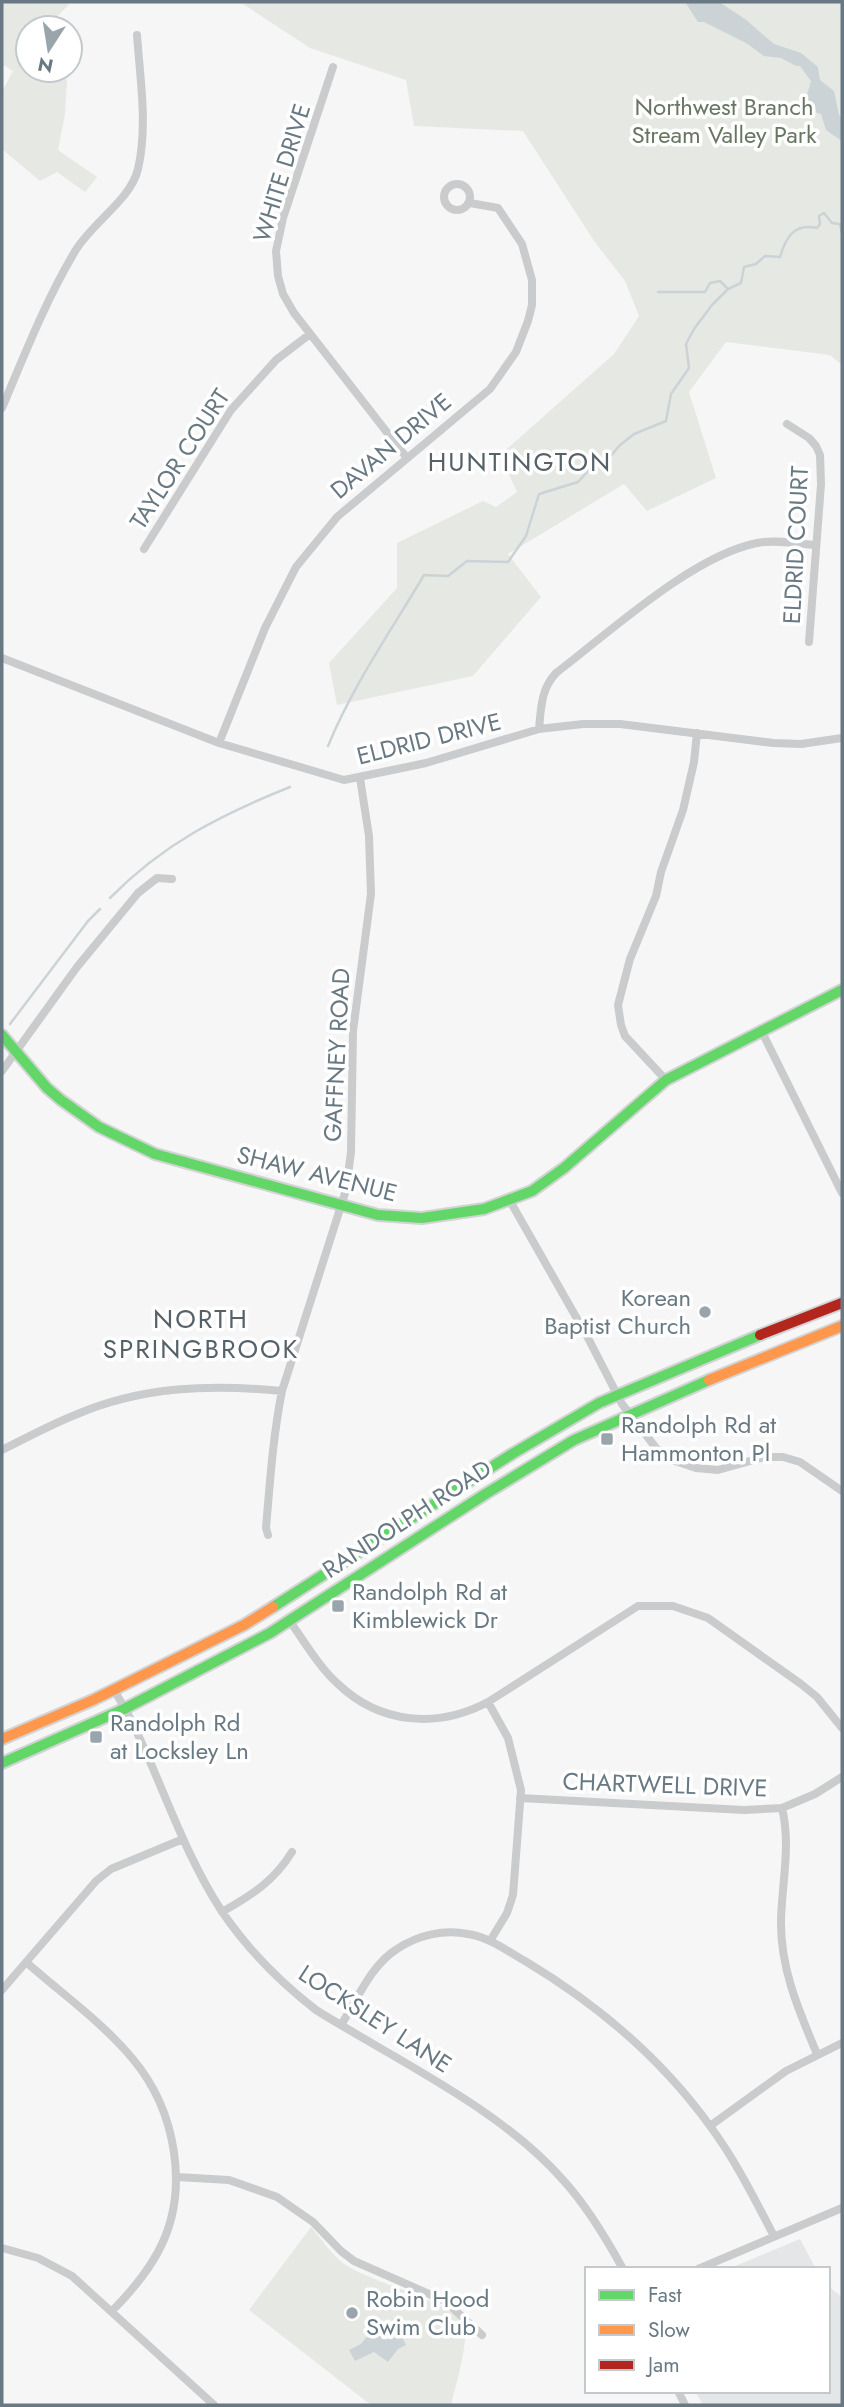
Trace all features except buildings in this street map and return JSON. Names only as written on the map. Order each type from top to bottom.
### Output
[{"type":"main road","name":"SHAW AVENUE","points":[[2,1035],[61,1100],[99,1127],[155,1154],[378,1215],[422,1218],[484,1209],[532,1191],[564,1168],[666,1080],[842,990]]},
{"type":"main road","name":"RANDOLPH ROAD","points":[[2,1739],[114,1689],[244,1625],[512,1454],[599,1402],[842,1303]]},
{"type":"main road","name":"RANDOLPH ROAD","points":[[2,1763],[124,1709],[270,1633],[574,1440],[706,1381],[842,1326]]},
{"type":"street","points":[[2,408],[50,295],[75,250],[132,186],[138,170],[141,124],[138,35]]},
{"type":"street","name":"WHITE DRIVE","points":[[333,67],[283,218],[276,251],[278,276],[294,313],[407,458]]},
{"type":"street","name":"DAVAN DRIVE","points":[[219,743],[270,618],[296,567],[337,517],[490,389],[516,352],[532,305],[532,280],[522,244],[498,208],[470,203]]},
{"type":"street","name":"TAYLOR COURT","points":[[144,549],[230,410],[276,360],[310,334]]},
{"type":"street","name":"ELDRID COURT","points":[[787,424],[808,438],[820,455],[809,642]]},
{"type":"street","points":[[539,729],[543,695],[556,673],[697,568],[731,550],[761,542],[816,545]]},
{"type":"street","name":"ELDRID DRIVE","points":[[2,658],[219,743],[344,780],[426,763],[539,729],[583,724],[620,724],[801,744],[842,738]]},
{"type":"street","points":[[666,1080],[625,1036],[618,1005],[630,959],[656,896],[683,810],[697,733]]},
{"type":"street","name":"GAFFNEY ROAD","points":[[268,1535],[266,1528],[272,1457],[282,1391],[346,1190],[351,1152],[353,1031],[371,894],[369,836],[360,778]]},
{"type":"street","points":[[2,1071],[77,967],[138,893],[158,878],[172,879]]},
{"type":"street","points":[[761,1030],[842,1193]]},
{"type":"street","points":[[510,1201],[618,1395],[663,1457],[696,1468],[718,1470],[764,1457],[783,1457],[800,1462],[842,1491]]},
{"type":"street","points":[[2,1450],[75,1414],[153,1392],[230,1386],[282,1391]]},
{"type":"street","points":[[289,1620],[336,1682],[376,1712],[425,1721],[470,1711],[488,1702],[638,1606],[673,1606],[708,1618],[800,1684],[817,1697],[842,1728]]},
{"type":"street","name":"LOCKSLEY LANE","points":[[114,1689],[140,1738],[207,1888],[222,1912],[265,1965],[292,1991],[341,2025],[479,2108],[512,2132],[562,2179],[606,2238],[622,2267]]},
{"type":"street","points":[[488,1702],[512,1749],[521,1790],[513,1895],[507,1913],[490,1941]]},
{"type":"street","name":"CHARTWELL DRIVE","points":[[520,1798],[744,1810],[782,1808],[816,1794],[842,1777]]},
{"type":"street","points":[[782,1808],[786,1827],[781,1923],[785,1962],[796,2004],[817,2054]]},
{"type":"street","points":[[2,1990],[96,1881],[111,1869],[183,1839]]},
{"type":"street","points":[[222,1912],[270,1881],[281,1870],[292,1852]]},
{"type":"street","points":[[341,2025],[374,1972],[398,1948],[428,1935],[447,1931],[470,1934],[490,1941],[560,1982],[621,2028],[669,2074],[710,2126],[744,2177],[774,2236]]},
{"type":"street","points":[[26,1962],[111,2036],[132,2058],[151,2082],[169,2129],[177,2177],[168,2229],[146,2272],[113,2311]]},
{"type":"street","points":[[710,2126],[786,2071],[842,2043]]},
{"type":"street","points":[[177,2177],[229,2180],[277,2197],[313,2222],[354,2261],[444,2301],[482,2335]]},
{"type":"street","points":[[703,2267],[842,2207]]},
{"type":"street","points":[[2,2248],[38,2258],[72,2277],[113,2311],[214,2405]]},
{"type":"shaded area","points":[[685,2],[719,2],[745,19],[774,44],[801,53],[818,67],[820,80],[834,91],[842,118],[842,141],[826,130],[821,114],[817,113],[806,98],[811,81],[800,66],[781,58],[764,56],[746,43],[704,22],[698,22]]},
{"type":"shaded area","points":[[800,2239],[815,2267],[733,2267]]},
{"type":"shaded area","points":[[830,2288],[842,2297],[842,2405],[703,2405],[696,2393],[830,2393]]},
{"type":"shaded area","points":[[372,2330],[386,2340],[400,2333],[406,2345],[398,2349],[388,2362],[374,2352],[355,2361],[349,2350],[361,2344]]},
{"type":"green space","points":[[2,2],[71,2],[60,14],[14,14],[14,84],[67,84],[65,114],[58,150],[97,177],[85,192],[57,172],[40,181],[2,149],[2,92],[13,71],[2,64]]},
{"type":"green space","name":"Northwest Branch Stream Valley Park","points":[[240,2],[842,2],[842,365],[830,355],[726,342],[689,392],[716,478],[647,511],[624,484],[508,554],[541,597],[473,676],[337,705],[329,663],[397,588],[397,543],[483,501],[496,507],[517,492],[500,455],[614,354],[639,316],[625,281],[594,241],[523,131],[414,126],[406,80],[310,48]]},
{"type":"green space","name":"Robin Hood Swim Club","points":[[311,2227],[343,2263],[371,2278],[427,2300],[456,2316],[463,2325],[465,2342],[451,2405],[371,2405],[249,2310]]},
{"type":"waterway","points":[[658,292],[705,292],[710,283],[720,281],[728,289],[741,283],[744,267],[756,264],[765,256],[780,257],[792,233],[802,228],[817,228],[820,224],[819,216],[824,213],[832,223],[840,224],[842,233]]},
{"type":"waterway","points":[[328,746],[361,680],[424,575],[448,576],[467,561],[508,562],[526,536],[539,494],[578,482],[590,469],[605,463],[619,446],[634,434],[666,421],[671,394],[689,368],[686,344],[712,305],[728,289]]},
{"type":"waterway","points":[[110,898],[151,862],[194,833],[216,820],[290,787]]},
{"type":"waterway","points":[[10,1024],[100,909]]},
{"type":"traffic: fast","points":[[2,1035],[47,1088],[61,1100],[99,1127],[155,1154],[378,1215],[422,1218],[484,1209],[532,1191],[564,1168],[666,1080],[842,990]]},
{"type":"traffic: fast","points":[[273,1607],[512,1454],[599,1403],[760,1335]]},
{"type":"traffic: fast","points":[[2,1763],[124,1709],[270,1633],[574,1440],[709,1380]]},
{"type":"traffic: slow","points":[[709,1380],[842,1326]]},
{"type":"traffic: slow","points":[[2,1739],[93,1700],[244,1625],[273,1607]]},
{"type":"traffic: jam","points":[[760,1335],[842,1303]]},
{"type":"place","name":"Korean Baptist Church","points":[[705,1312]]},
{"type":"place","name":"Randolph Rd at Hammonton Pl","points":[[607,1439]]},
{"type":"place","name":"Randolph Rd at Kimblewick Dr","points":[[338,1606]]},
{"type":"place","name":"Randolph Rd at Locksley Ln","points":[[96,1737]]},
{"type":"place","name":"Robin Hood Swim Club","points":[[352,2313]]},
{"type":"district","name":"HUNTINGTON","points":[[520,462]]},
{"type":"district","name":"NORTH SPRINGBROOK","points":[[201,1334]]}]
